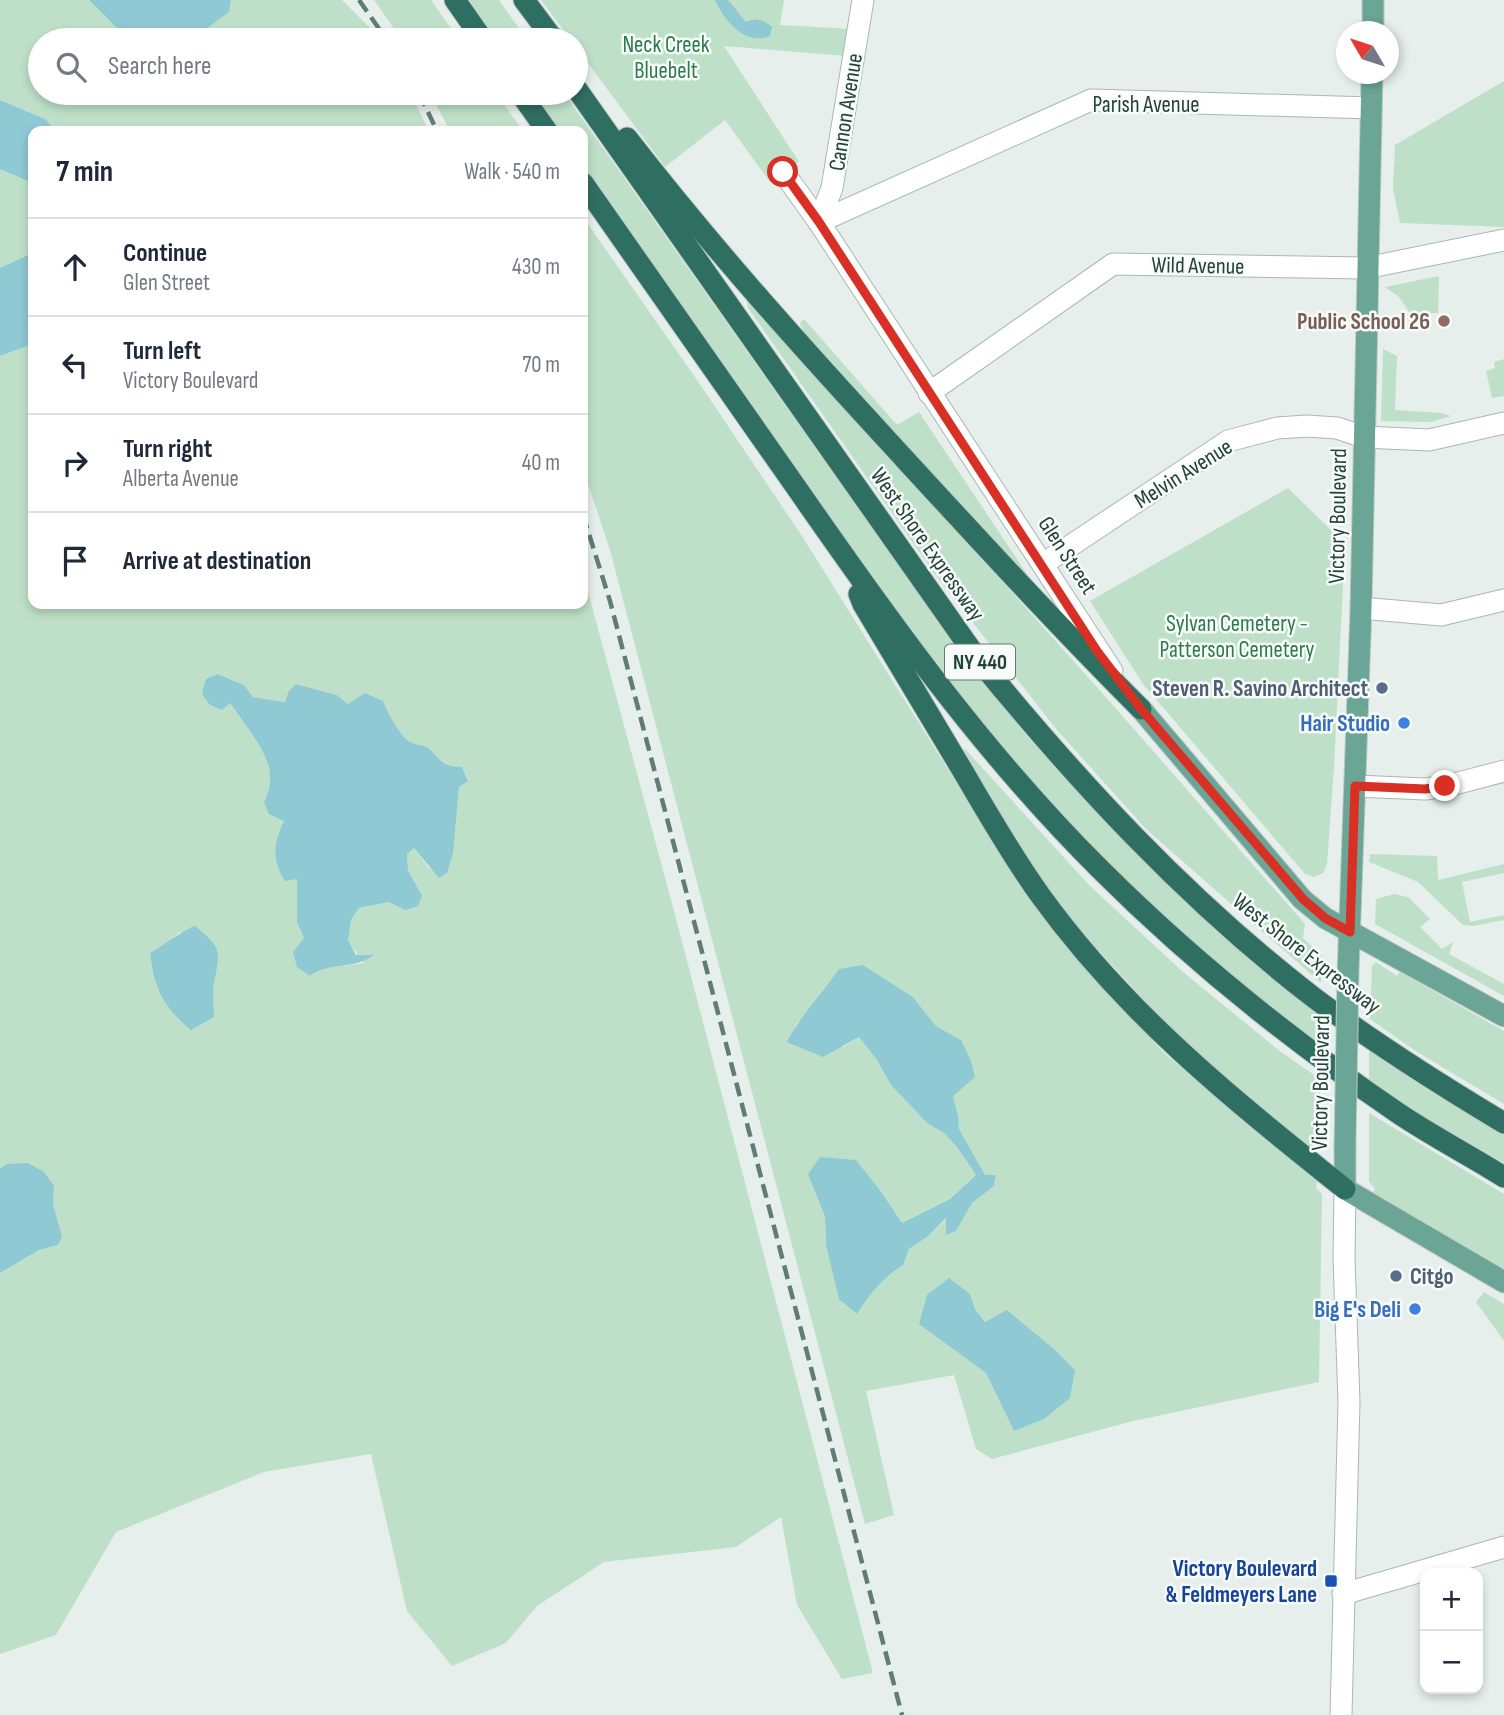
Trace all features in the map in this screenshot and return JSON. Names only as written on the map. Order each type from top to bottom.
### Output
[{"type":"highway","points":[[455,0],[475,28]]},
{"type":"highway","points":[[514,0],[534,28]]},
{"type":"highway","points":[[524,0],[545,28]]},
{"type":"highway","points":[[588,86],[687,215],[769,311],[1064,632],[1141,709]]},
{"type":"highway","points":[[529,105],[543,126]]},
{"type":"highway","name":"West Shore Expressway","points":[[588,105],[969,647],[1042,737],[1131,835],[1249,943],[1314,997],[1427,1077],[1504,1123]]},
{"type":"highway","name":"NY 440","points":[[588,190],[850,565],[943,690],[1007,769],[1098,868],[1185,950],[1288,1034],[1399,1114],[1504,1177]]},
{"type":"highway","points":[[850,565],[863,604],[998,830],[1040,895],[1062,923],[1113,983],[1201,1072],[1255,1119],[1345,1189]]},
{"type":"main road","points":[[1373,0],[1373,21]]},
{"type":"main road","name":"Victory Boulevard","points":[[1345,1189],[1348,973],[1361,608],[1372,84]]},
{"type":"main road","name":"Glen Street","points":[[1141,709],[1303,899],[1325,918],[1504,1016]]},
{"type":"main road","points":[[1345,1189],[1504,1282]]},
{"type":"street","name":"Cannon Avenue","points":[[819,222],[832,188],[863,0]]},
{"type":"street","name":"Parish Avenue","points":[[819,222],[1091,100],[1371,108]]},
{"type":"street","name":"Glen Street","points":[[783,172],[819,222],[1097,651],[1141,709]]},
{"type":"street","name":"Wild Avenue","points":[[929,393],[1112,264],[1366,268],[1504,240]]},
{"type":"street","name":"Melvin Avenue","points":[[1043,564],[1227,441],[1277,428],[1307,426],[1337,428],[1364,437],[1429,440],[1504,423]]},
{"type":"street","points":[[1361,608],[1441,615],[1504,600]]},
{"type":"street","points":[[1355,786],[1425,789],[1504,771]]},
{"type":"street","name":"Victory Boulevard","points":[[1341,1715],[1349,1402],[1344,1258],[1345,1189]]},
{"type":"street","points":[[1343,1594],[1504,1547]]},
{"type":"green space","points":[[0,0],[89,0],[118,28],[28,28],[28,105],[416,105],[426,126],[51,126],[45,119],[0,100]]},
{"type":"green space","points":[[231,0],[342,0],[370,28],[207,28],[228,12]]},
{"type":"green space","points":[[374,0],[431,0],[451,28],[394,28]]},
{"type":"green space","points":[[465,0],[499,0],[519,28],[485,28]]},
{"type":"green space","name":"Neck Creek Bluebelt","points":[[541,0],[784,0],[780,25],[850,29],[846,56],[724,46],[799,162],[770,182],[725,120],[665,167],[588,63],[588,28],[562,28]]},
{"type":"green space","points":[[1504,81],[1504,227],[1400,223],[1393,188],[1395,145]]},
{"type":"green space","points":[[436,105],[505,105],[519,126],[447,126]]},
{"type":"green space","points":[[539,105],[572,105],[587,126],[553,126]]},
{"type":"green space","points":[[588,127],[867,521],[1028,737],[1154,869],[1321,1012],[1321,1045],[1253,994],[1134,889],[1005,754],[946,681],[588,175]]},
{"type":"green space","points":[[0,147],[28,170],[28,275],[0,286]]},
{"type":"green space","points":[[588,224],[802,536],[984,827],[1071,950],[1163,1052],[1241,1118],[1318,1176],[1316,1188],[1322,1194],[1319,1382],[1133,1421],[992,1459],[976,1449],[954,1375],[866,1391],[894,1515],[865,1524],[610,550],[588,484]],"holes":[[[863,965],[913,997],[936,1026],[961,1040],[953,1096],[959,1129],[985,1176],[996,1175],[994,1186],[971,1203],[956,1231],[946,1235],[947,1218],[909,1249],[903,1265],[877,1286],[857,1313],[826,1245],[825,1216],[882,1193],[902,1223],[950,1199],[976,1175],[944,1133],[927,1123],[891,1085],[877,1060],[859,1037],[843,1047],[795,1026],[815,1004]],[[970,1294],[975,1309],[985,1322],[1014,1431],[986,1373],[920,1324]]]},
{"type":"green space","points":[[1439,276],[1438,313],[1427,313],[1426,319],[1412,316],[1399,297],[1385,287]]},
{"type":"green space","points":[[746,296],[1104,695],[1305,924],[1303,938],[1322,956],[1321,983],[1146,829],[1057,730],[934,573],[748,308]]},
{"type":"green space","points":[[804,319],[897,425],[919,412],[1033,583],[1046,595],[1061,621],[809,344],[800,323]]},
{"type":"green space","points":[[28,346],[28,609],[588,609],[588,592],[873,1673],[842,1679],[797,1605],[781,1517],[736,1547],[604,1562],[537,1606],[506,1643],[452,1666],[407,1611],[371,1454],[264,1472],[116,1532],[56,1635],[0,1654],[0,1273],[39,1250],[58,1245],[62,1236],[53,1204],[54,1186],[6,1164],[0,1169],[0,356]],"holes":[[[218,674],[244,685],[253,697],[286,702],[296,684],[337,695],[348,704],[383,701],[407,741],[428,748],[446,763],[462,767],[468,780],[459,787],[454,834],[430,869],[414,848],[407,854],[408,870],[415,882],[389,902],[359,908],[351,920],[347,940],[364,963],[318,969],[297,922],[297,878],[278,834],[284,821],[264,802],[269,788],[268,762],[256,739],[231,705]],[[180,932],[214,986],[214,1017],[191,1029],[174,1013],[162,996],[154,976],[150,953]]]},
{"type":"green space","points":[[1383,349],[1397,356],[1395,410],[1451,416],[1431,422],[1381,421]]},
{"type":"green space","points":[[1504,359],[1504,396],[1492,398],[1486,371],[1495,368],[1494,362]]},
{"type":"green space","name":"Sylvan Cemetery - Patterson Cemetery","points":[[1288,488],[1345,544],[1327,864],[1323,873],[1314,877],[1305,874],[1143,684],[1090,601]]},
{"type":"green space","points":[[965,749],[1090,886],[1183,972],[1281,1052],[1320,1079],[1320,1142],[1313,1152],[1233,1086],[1155,1012],[1062,910],[984,799],[959,754]]},
{"type":"green space","points":[[1370,854],[1437,856],[1438,880],[1504,864],[1504,873],[1462,882],[1470,922],[1504,915],[1504,920],[1473,926],[1463,925],[1418,882],[1369,862]]},
{"type":"green space","points":[[1394,894],[1408,897],[1430,919],[1420,927],[1442,949],[1453,942],[1449,954],[1504,984],[1504,996],[1375,924],[1376,899]]},
{"type":"green space","points":[[1376,962],[1397,976],[1400,972],[1504,1031],[1504,1104],[1417,1052],[1370,1019],[1372,966]]},
{"type":"green space","points":[[1369,1047],[1428,1090],[1504,1133],[1504,1163],[1415,1112],[1369,1081]]},
{"type":"green space","points":[[1369,1113],[1504,1194],[1504,1269],[1373,1193],[1375,1189],[1369,1181]]},
{"type":"green space","points":[[1484,1292],[1504,1304],[1504,1341],[1476,1302]]},
{"type":"water","points":[[89,0],[231,0],[229,12],[207,28],[116,27]]},
{"type":"water","points":[[715,0],[728,0],[746,22],[760,20],[766,23],[772,27],[770,36],[752,38],[736,30]]},
{"type":"water","points":[[0,100],[45,119],[51,126],[28,126],[28,181],[0,169]]},
{"type":"water","points":[[28,255],[28,346],[0,356],[0,268]]},
{"type":"water","points":[[218,674],[244,685],[253,697],[285,702],[289,691],[296,684],[337,695],[348,704],[365,693],[383,701],[390,717],[409,742],[428,748],[446,764],[462,767],[468,781],[459,787],[453,853],[447,873],[439,878],[414,848],[407,854],[408,870],[422,896],[418,906],[405,910],[389,902],[359,908],[351,920],[348,940],[356,955],[374,955],[366,960],[324,969],[310,976],[297,967],[293,952],[304,938],[297,922],[297,879],[285,881],[276,859],[276,844],[284,821],[269,814],[264,802],[270,775],[267,762],[255,738],[230,703],[222,710],[210,705],[202,694],[206,679]]},
{"type":"water","points":[[195,926],[215,945],[218,957],[214,1017],[191,1030],[174,1014],[162,996],[154,977],[150,953]]},
{"type":"water","points":[[863,965],[913,997],[936,1026],[961,1040],[975,1077],[953,1096],[959,1129],[985,1175],[996,1175],[994,1186],[972,1203],[956,1231],[946,1235],[946,1218],[927,1237],[909,1249],[903,1265],[877,1287],[857,1314],[839,1299],[826,1245],[825,1216],[808,1174],[820,1157],[856,1160],[902,1223],[950,1199],[976,1175],[944,1133],[927,1123],[891,1085],[877,1060],[859,1037],[823,1057],[787,1042],[839,969]]},
{"type":"water","points":[[28,1163],[44,1172],[54,1186],[53,1204],[62,1236],[58,1245],[39,1250],[0,1273],[0,1169],[6,1164]]},
{"type":"water","points":[[949,1278],[970,1294],[975,1309],[985,1322],[1007,1310],[1055,1350],[1075,1370],[1070,1398],[1044,1419],[1014,1431],[986,1373],[919,1324],[927,1295]]},
{"type":"railway","points":[[359,0],[379,28]]},
{"type":"railway","points":[[425,105],[435,126]]},
{"type":"railway","points":[[588,531],[610,601],[902,1715]]},
{"type":"place","name":"Public School 26","points":[[1444,321]]},
{"type":"place","name":"Steven R. Savino Architect","points":[[1382,688]]},
{"type":"place","name":"Hair Studio","points":[[1404,723]]},
{"type":"place","name":"Citgo","points":[[1396,1276]]},
{"type":"place","name":"Big E's Deli","points":[[1415,1309]]},
{"type":"place","name":"Victory Boulevard & Feldmeyers Lane","points":[[1331,1581]]},
{"type":"route","points":[[783,172],[819,222],[1097,651],[1141,709],[1303,899],[1325,918],[1350,932],[1355,786],[1425,789],[1445,786]]}]
